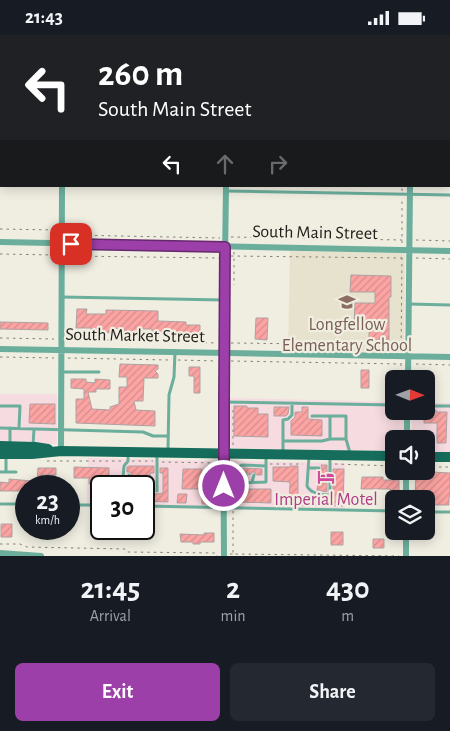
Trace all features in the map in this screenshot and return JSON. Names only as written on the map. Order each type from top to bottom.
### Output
[{"type":"main road","points":[[4,450],[33,447],[128,457],[157,457],[168,453],[266,461],[283,455],[295,455],[309,463],[329,464],[350,456],[385,457]]},
{"type":"main road","points":[[4,450],[32,454],[61,451]]},
{"type":"main road","points":[[435,457],[450,457]]},
{"type":"street","points":[[61,451],[62,187]]},
{"type":"street","points":[[407,370],[405,356],[408,304],[405,250],[409,240],[406,194],[410,187]]},
{"type":"street","points":[[224,556],[226,189]]},
{"type":"street","name":"South Main Street","points":[[0,242],[450,251]]},
{"type":"street","name":"South Market Street","points":[[0,349],[450,357]]},
{"type":"street","points":[[406,540],[406,556]]},
{"type":"street","points":[[0,553],[41,556]]},
{"type":"lane","points":[[226,189],[450,195]]},
{"type":"lane","points":[[62,297],[225,300]]},
{"type":"lane","points":[[408,304],[450,305]]},
{"type":"lane","points":[[168,453],[169,395],[174,377],[175,352]]},
{"type":"lane","points":[[61,372],[100,372]]},
{"type":"lane","points":[[224,402],[385,405]]},
{"type":"lane","points":[[283,455],[283,420],[288,419],[292,415],[292,403]]},
{"type":"lane","points":[[0,406],[20,406],[19,428]]},
{"type":"lane","points":[[435,406],[450,406]]},
{"type":"lane","points":[[312,416],[346,416],[346,439],[350,456]]},
{"type":"lane","points":[[330,416],[330,439]]},
{"type":"lane","points":[[0,427],[139,431],[153,436],[168,436]]},
{"type":"lane","points":[[6,472],[4,450],[10,428]]},
{"type":"lane","points":[[33,447],[34,429]]},
{"type":"lane","points":[[283,441],[346,439]]},
{"type":"lane","points":[[295,441],[295,455]]},
{"type":"lane","points":[[128,457],[130,466]]},
{"type":"lane","points":[[123,475],[124,466],[128,457]]},
{"type":"lane","points":[[157,457],[157,491]]},
{"type":"lane","points":[[241,483],[238,473],[239,467],[242,465],[258,467],[266,461]]},
{"type":"lane","points":[[241,483],[266,482],[266,461]]},
{"type":"lane","points":[[319,468],[309,463],[307,486],[309,490],[315,493],[329,495],[329,464]]},
{"type":"lane","points":[[0,472],[16,473]]},
{"type":"lane","points":[[224,473],[238,473]]},
{"type":"lane","points":[[224,499],[237,498],[241,483],[246,475]]},
{"type":"lane","points":[[252,483],[254,475]]},
{"type":"lane","points":[[0,504],[15,504]]},
{"type":"lane","points":[[155,506],[385,511]]},
{"type":"lane","points":[[435,512],[450,512]]},
{"type":"path","points":[[402,187],[406,194],[402,240],[405,250],[401,345],[405,356],[403,370]]},
{"type":"path","points":[[0,229],[62,231]]},
{"type":"path","points":[[71,244],[71,235],[450,241]]},
{"type":"path","points":[[234,251],[234,285]]},
{"type":"path","points":[[0,338],[401,345]]},
{"type":"path","points":[[233,446],[234,402]]},
{"type":"path","points":[[41,461],[128,457],[224,458]]},
{"type":"path","points":[[266,461],[309,463]]},
{"type":"path","points":[[329,464],[385,466]]},
{"type":"path","points":[[435,467],[450,467]]},
{"type":"path","points":[[0,544],[20,544],[27,547],[125,549],[128,552],[216,553],[217,556]]},
{"type":"path","points":[[233,554],[402,556]]},
{"type":"shaded area","name":"Longfellow Elementary School","points":[[290,251],[404,253],[403,352],[288,351]]},
{"type":"shaded area","points":[[0,394],[57,394],[57,443],[0,443]]},
{"type":"shaded area","points":[[229,398],[385,402],[385,420],[405,420],[404,430],[385,430],[385,451],[233,448],[229,445]]},
{"type":"shaded area","points":[[435,403],[450,403],[450,452],[435,452],[435,430],[412,430],[412,420],[435,420]]},
{"type":"shaded area","points":[[88,458],[217,461],[221,465],[220,509],[155,508],[155,475],[90,475],[90,507],[87,507]]},
{"type":"shaded area","points":[[232,461],[345,463],[345,510],[228,510],[228,466]]},
{"type":"building","points":[[351,275],[391,276],[389,340],[369,340],[369,327],[354,327],[355,303],[375,303],[375,292],[350,292]]},
{"type":"building","points":[[77,309],[87,309],[86,314],[106,314],[106,310],[158,311],[158,321],[186,322],[186,325],[200,325],[200,334],[152,333],[152,329],[140,329],[140,333],[124,333],[124,329],[112,328],[112,333],[91,331],[91,328],[76,328]]},
{"type":"building","points":[[256,318],[268,318],[267,340],[255,339]]},
{"type":"building","points":[[0,322],[48,323],[48,330],[0,329]]},
{"type":"building","points":[[120,364],[158,365],[158,369],[155,371],[158,374],[158,378],[144,378],[143,401],[134,401],[136,410],[155,411],[155,426],[76,423],[76,399],[84,399],[84,389],[71,388],[71,379],[86,379],[86,382],[95,383],[95,379],[110,380],[110,389],[96,389],[96,392],[88,392],[92,409],[110,410],[110,407],[119,404],[119,387],[127,387],[127,377],[119,377]]},
{"type":"building","points":[[189,367],[200,367],[200,393],[194,393],[194,376],[189,376]]},
{"type":"building","points":[[361,370],[369,370],[369,388],[361,388]]},
{"type":"building","points":[[30,404],[55,404],[55,424],[29,423]]},
{"type":"building","points":[[234,406],[258,408],[258,414],[268,414],[268,437],[234,436]]},
{"type":"building","points":[[274,407],[289,407],[288,414],[286,416],[274,416]]},
{"type":"building","points":[[302,407],[308,407],[308,419],[322,420],[322,436],[291,435],[291,421],[295,417],[295,412],[302,412]]},
{"type":"building","points":[[435,410],[436,412],[447,412],[446,443],[437,443],[437,423],[424,423],[424,420],[435,420]]},
{"type":"building","points":[[321,465],[327,465],[327,492],[317,490]]},
{"type":"building","points":[[154,466],[154,473],[150,473],[150,475],[132,475],[130,472],[127,472],[127,467]]},
{"type":"building","points":[[298,466],[298,497],[331,498],[333,493],[333,469],[344,469],[343,506],[289,505],[290,482],[273,481],[273,467]]},
{"type":"building","points":[[74,467],[109,468],[109,475],[90,475],[90,484],[89,478],[80,478],[80,475],[74,475]]},
{"type":"building","points":[[38,468],[56,468],[56,475],[38,475]]},
{"type":"building","points":[[160,468],[168,468],[168,502],[155,501],[155,494],[163,493],[163,473],[160,473]]},
{"type":"building","points":[[243,468],[262,469],[262,475],[252,472],[250,475],[246,472],[242,475]]},
{"type":"building","points":[[183,469],[202,469],[202,482],[207,482],[207,491],[215,491],[214,504],[202,504],[202,489],[182,489]]},
{"type":"building","points":[[435,472],[450,473],[449,505],[435,505],[435,490],[415,490],[416,480],[435,480]]},
{"type":"building","points":[[362,477],[383,477],[383,480],[399,480],[399,490],[361,489]]},
{"type":"building","points":[[9,479],[15,480],[15,491],[0,491],[0,482],[9,483]]},
{"type":"building","points":[[241,489],[271,489],[271,503],[240,502]]},
{"type":"building","points":[[178,494],[187,494],[186,503],[177,503]]},
{"type":"building","points":[[1,524],[12,524],[12,537],[1,537]]},
{"type":"building","points":[[331,532],[343,532],[343,545],[331,545]]},
{"type":"building","points":[[204,533],[214,533],[214,542],[193,544],[193,542],[181,542],[180,534],[204,535]]},
{"type":"building","points":[[373,539],[384,539],[384,548],[373,548]]},
{"type":"place","name":"Longfellow Elementary School","points":[[347,302]]},
{"type":"place","name":"Imperial Motel","points":[[326,477]]},
{"type":"route","points":[[71,244],[225,247],[224,486]]}]
